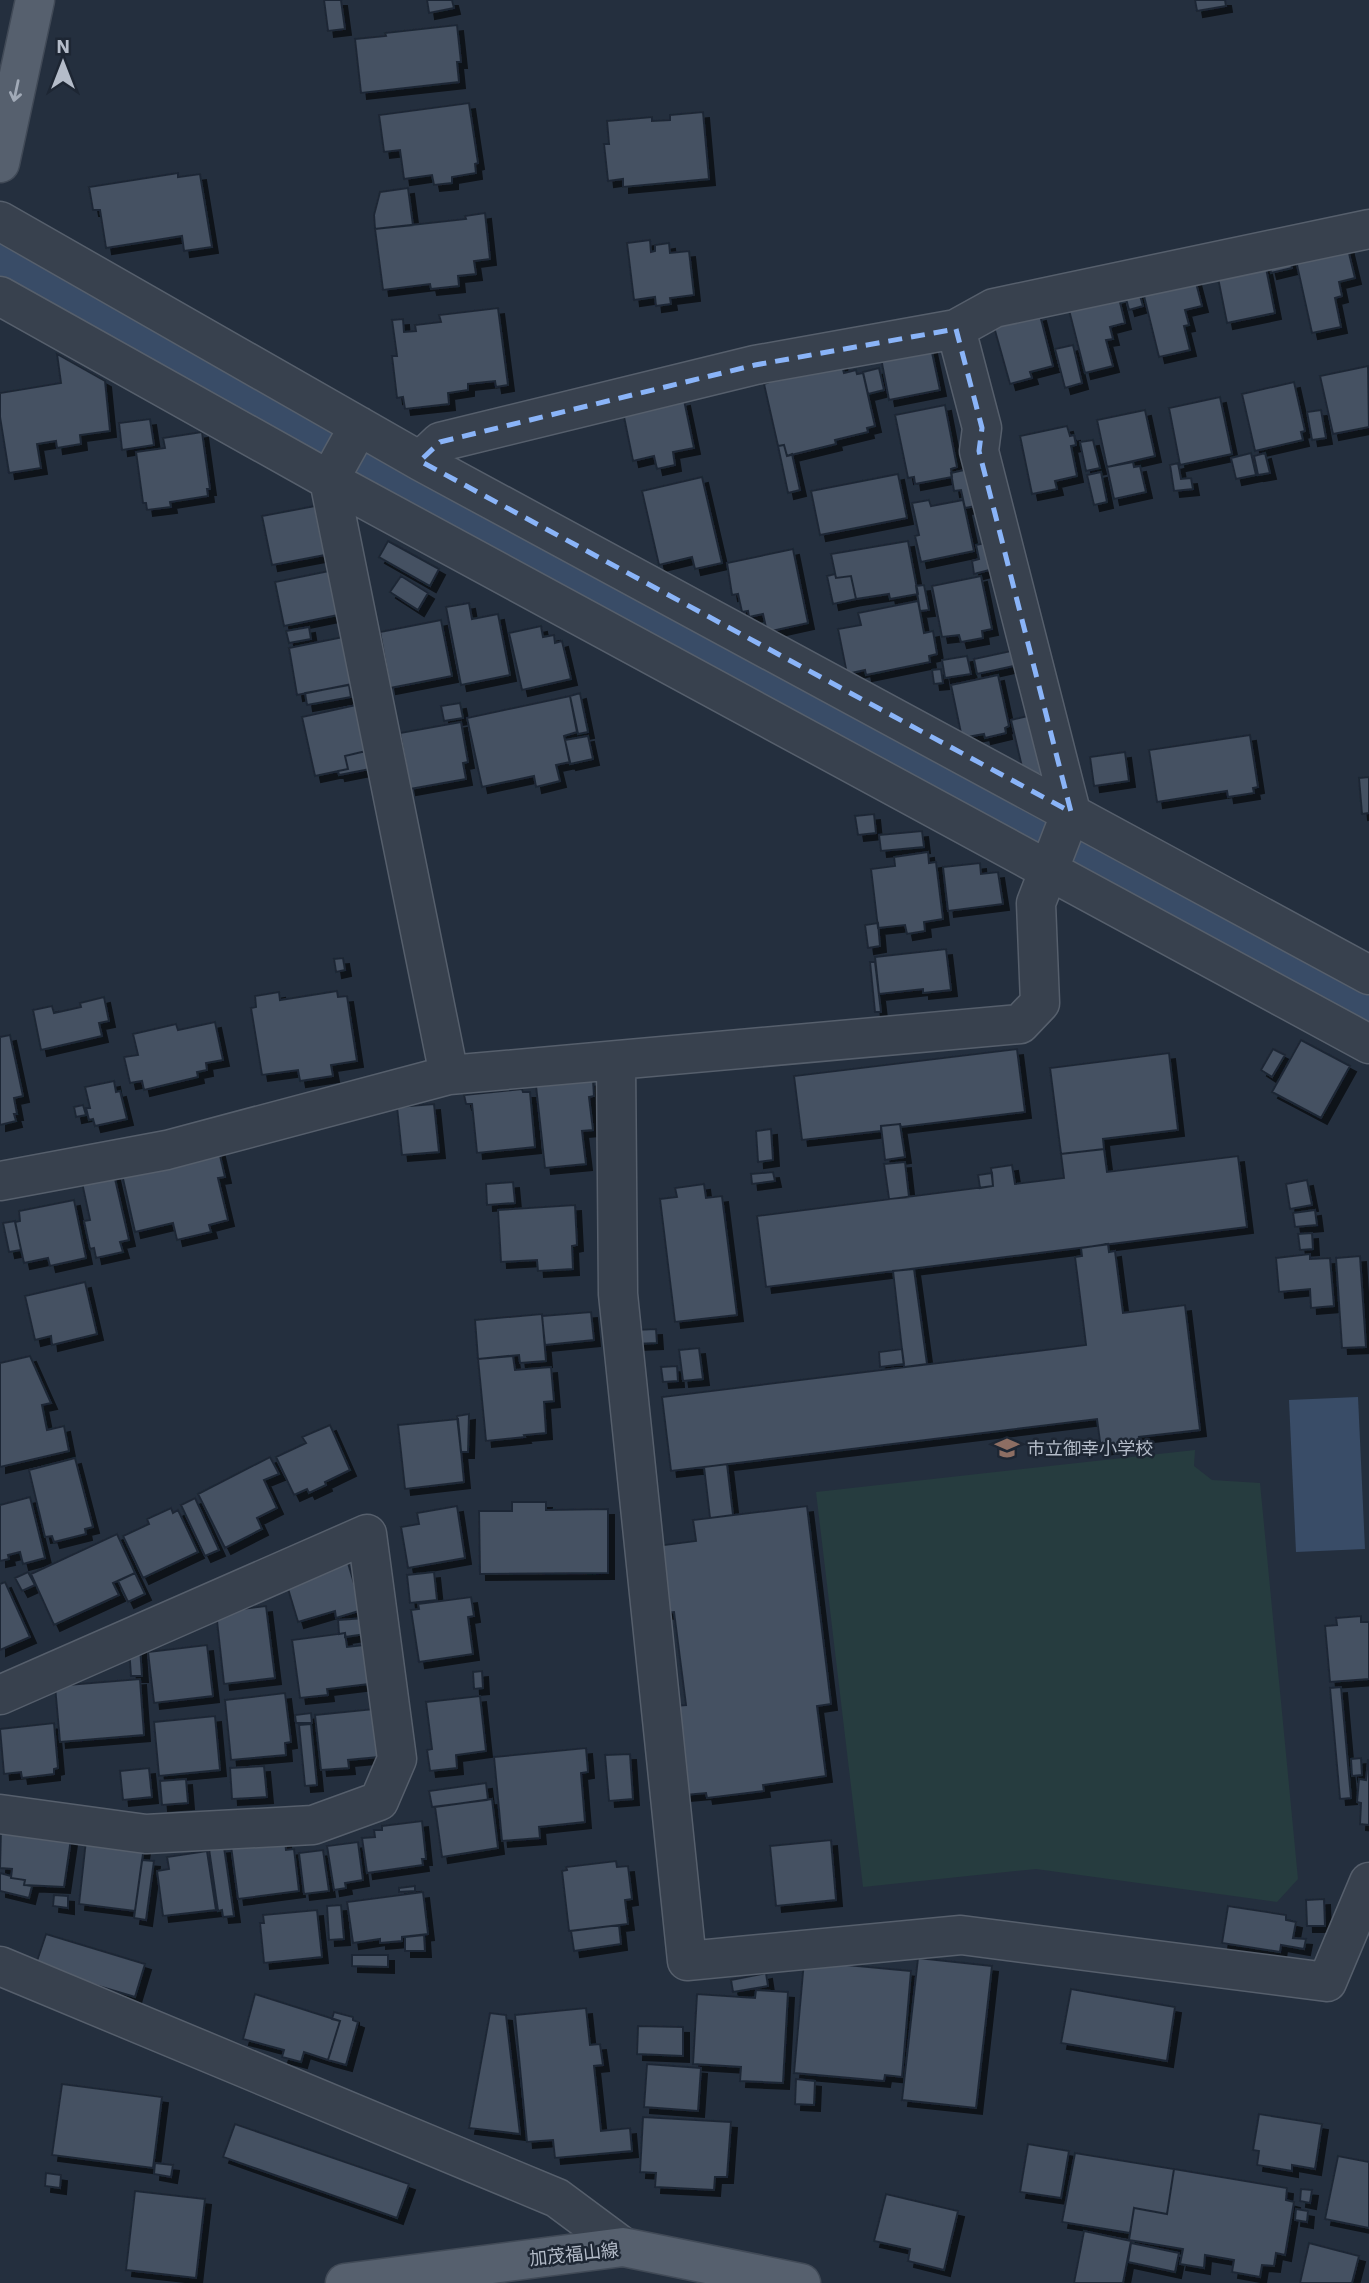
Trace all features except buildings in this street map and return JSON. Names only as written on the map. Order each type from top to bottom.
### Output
[{"type":"main road","points":[[0,163],[35,0]]},
{"type":"main road","name":"加茂福山線","points":[[345,2283],[623,2247],[801,2283]]},
{"type":"street","points":[[0,220],[344,453],[1050,867],[1369,1044]]},
{"type":"street","points":[[421,460],[440,442],[729,371],[956,329],[994,309],[1369,229]]},
{"type":"street","points":[[0,296],[344,453],[421,460],[1069,818],[1369,975]]},
{"type":"street","points":[[0,1181],[167,1150],[449,1075],[1020,1024],[1040,1003],[1036,902],[1069,818],[979,451],[982,428],[956,329]]},
{"type":"street","points":[[344,453],[449,1075]]},
{"type":"street","points":[[617,1061],[618,1294],[687,1961],[961,1935],[1327,1982],[1369,1882]]},
{"type":"street","points":[[0,1695],[367,1534],[397,1759],[379,1801],[313,1825],[146,1834],[0,1814]]},
{"type":"street","points":[[0,1966],[557,2198],[623,2247]]},
{"type":"highlighted area","points":[[956,329],[982,428],[979,451],[1071,812],[420,461],[440,442],[755,365]]},
{"type":"green space","points":[[1195,1450],[1194,1466],[1212,1480],[1260,1483],[1298,1879],[1277,1902],[1036,1869],[863,1887],[816,1492]]},
{"type":"water","points":[[1358,1397],[1365,1549],[1296,1552],[1289,1400]]},
{"type":"waterway","points":[[0,258],[1369,1016]]},
{"type":"place","name":"市立御幸小学校","points":[[1007,1448]]}]
